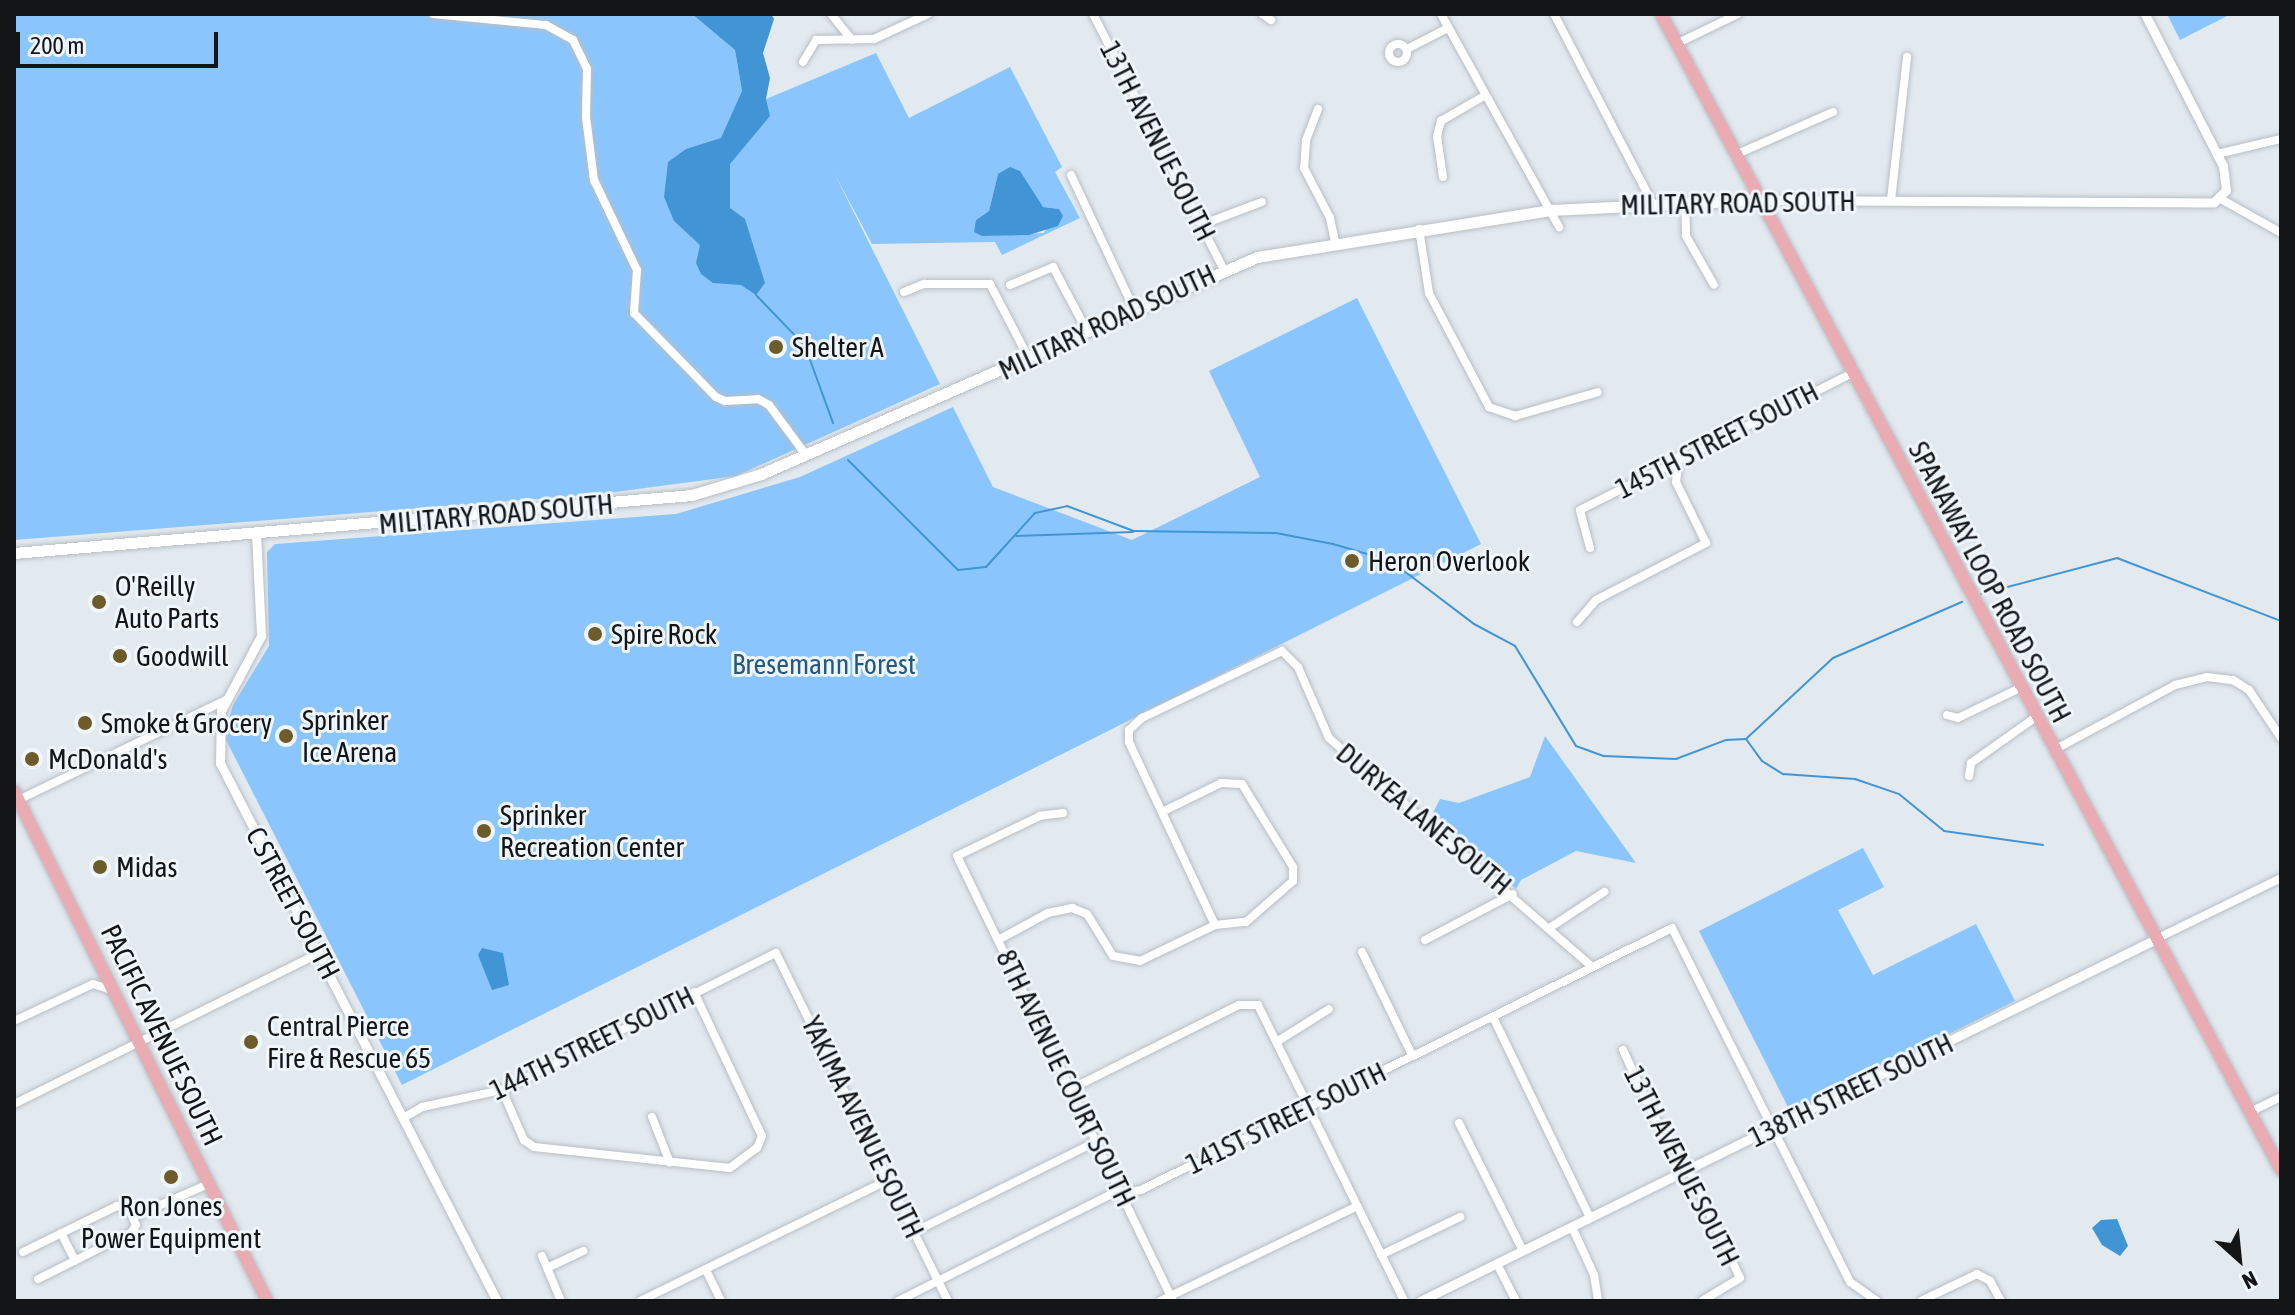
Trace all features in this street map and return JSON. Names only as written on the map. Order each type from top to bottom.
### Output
[{"type":"main road","name":"SPANAWAY LOOP ROAD SOUTH","points":[[1661,14],[1850,374],[2281,1170]]},
{"type":"main road","name":"MILITARY ROAD SOUTH","points":[[14,553],[674,498],[748,480],[1223,268],[1335,242],[1551,210],[1652,202],[1758,200]]},
{"type":"main road","name":"PACIFIC AVENUE SOUTH","points":[[16,797],[267,1301]]},
{"type":"street","points":[[433,14],[546,25],[573,40],[587,69],[586,117],[594,180],[637,270],[634,313],[716,397],[725,401],[758,399],[769,405],[806,455]]},
{"type":"street","points":[[831,14],[852,40]]},
{"type":"street","points":[[803,62],[816,40],[852,40],[885,35],[928,14]]},
{"type":"street","name":"13TH AVENUE SOUTH","points":[[1093,14],[1223,268]]},
{"type":"street","points":[[1262,14],[1271,20]]},
{"type":"street","points":[[1441,14],[1559,227]]},
{"type":"street","points":[[1554,14],[1652,202]]},
{"type":"street","points":[[1676,44],[1738,14]]},
{"type":"street","points":[[2145,14],[2217,154],[2227,182],[2219,198],[2281,233]]},
{"type":"street","points":[[1407,49],[1448,28]]},
{"type":"street","points":[[1891,200],[1907,57]]},
{"type":"street","points":[[1443,177],[1437,136],[1441,121],[1484,96]]},
{"type":"street","points":[[1318,109],[1306,141],[1304,168],[1330,218],[1335,242]]},
{"type":"street","points":[[1734,155],[1833,112]]},
{"type":"street","points":[[2217,154],[2281,139]]},
{"type":"street","points":[[1071,175],[1134,309]]},
{"type":"street","name":"MILITARY ROAD SOUTH","points":[[1758,200],[2196,204],[2219,198]]},
{"type":"street","points":[[1201,225],[1262,202]]},
{"type":"street","points":[[1685,202],[1686,236],[1714,285]]},
{"type":"street","points":[[1419,229],[1429,293],[1489,407],[1515,416],[1598,392]]},
{"type":"street","points":[[1010,285],[1053,267],[1087,331]]},
{"type":"street","points":[[904,292],[924,284],[988,283],[1028,357]]},
{"type":"street","name":"145TH STREET SOUTH","points":[[1590,548],[1578,518],[1585,507],[1679,457],[1850,374]]},
{"type":"street","points":[[1577,622],[1596,600],[1706,542],[1676,482],[1679,457]]},
{"type":"street","name":"C STREET SOUTH","points":[[256,533],[261,636],[226,700],[217,740],[223,772],[405,1117],[497,1301]]},
{"type":"street","name":"DURYEA LANE SOUTH","points":[[1164,811],[1129,742],[1129,730],[1196,691],[1285,652],[1298,667],[1329,738],[1551,927],[1591,966]]},
{"type":"street","points":[[2054,750],[2175,685],[2227,678],[2261,702],[2281,738]]},
{"type":"street","points":[[1947,715],[1958,718],[2020,688]]},
{"type":"street","points":[[16,797],[226,700]]},
{"type":"street","points":[[1969,776],[1971,763],[2036,717]]},
{"type":"street","points":[[998,940],[1048,913],[1072,908],[1092,920],[1113,956],[1135,962],[1215,925],[1240,925],[1262,912],[1295,876],[1249,792],[1239,783],[1221,783],[1164,811],[1215,925]]},
{"type":"street","name":"8TH AVENUE COURT SOUTH","points":[[1063,813],[1040,816],[957,856],[1172,1298]]},
{"type":"street","name":"138TH STREET SOUTH","points":[[1420,1301],[2281,878]]},
{"type":"street","points":[[1551,927],[1604,892]]},
{"type":"street","points":[[1425,940],[1513,894]]},
{"type":"street","name":"141ST STREET SOUTH","points":[[898,1301],[1049,1224],[1123,1194],[1141,1190],[1672,928],[1774,1128]]},
{"type":"street","points":[[1362,952],[1412,1055]]},
{"type":"street","points":[[14,1104],[320,953]]},
{"type":"street","name":"144TH STREET SOUTH","points":[[405,1117],[430,1105],[475,1100],[502,1090],[776,953]]},
{"type":"street","name":"YAKIMA AVENUE SOUTH","points":[[776,953],[948,1301]]},
{"type":"street","points":[[83,988],[100,964]]},
{"type":"street","points":[[14,1021],[83,988],[99,984],[113,990]]},
{"type":"street","points":[[502,1090],[524,1140],[534,1147],[730,1168],[760,1143],[755,1116],[694,992]]},
{"type":"street","points":[[1071,1089],[1223,1012],[1253,1003],[1278,1041],[1307,1107],[1404,1301]]},
{"type":"street","points":[[1278,1041],[1329,1009]]},
{"type":"street","points":[[1493,1017],[1590,1218]]},
{"type":"street","name":"13TH AVENUE SOUTH","points":[[1623,1050],[1653,1115],[1689,1169],[1740,1281],[1702,1301]]},
{"type":"street","points":[[2250,1112],[2281,1097]]},
{"type":"street","points":[[652,1117],[670,1163]]},
{"type":"street","points":[[1459,1123],[1523,1251]]},
{"type":"street","points":[[1774,1128],[1850,1282],[1873,1300]]},
{"type":"street","points":[[914,1232],[1097,1141]]},
{"type":"street","points":[[640,1301],[890,1179]]},
{"type":"street","points":[[133,1217],[208,1184]]},
{"type":"street","points":[[23,1252],[123,1204],[133,1217],[132,1232],[38,1279]]},
{"type":"street","points":[[1160,1301],[1172,1298],[1357,1206]]},
{"type":"street","points":[[1381,1255],[1460,1217]]},
{"type":"street","points":[[1572,1227],[1594,1275],[1598,1301]]},
{"type":"street","points":[[61,1233],[75,1261]]},
{"type":"street","points":[[549,1267],[583,1251]]},
{"type":"street","points":[[542,1256],[561,1301]]},
{"type":"street","points":[[1497,1264],[1516,1301]]},
{"type":"street","points":[[706,1270],[721,1301]]},
{"type":"street","points":[[1921,1301],[1967,1276],[1985,1277],[2001,1301]]},
{"type":"green space","points":[[14,14],[692,14],[735,50],[742,91],[766,99],[876,53],[909,118],[1010,67],[1062,167],[1055,172],[1080,218],[1002,255],[995,242],[872,244],[833,171],[940,384],[736,476],[600,494],[14,540]],"holes":[[[998,174],[1032,193],[1043,207],[1059,209],[1044,233],[982,236],[976,220],[989,211]]]},
{"type":"green space","points":[[2167,14],[2231,14],[2180,40]]},
{"type":"green space","name":"Bresemann Forest","points":[[1357,298],[1481,544],[402,1085],[224,736],[233,705],[269,646],[267,552],[275,544],[676,514],[800,477],[953,407],[993,487],[1132,540],[1260,477],[1209,371]]},
{"type":"green space","points":[[1545,736],[1636,863],[1576,851],[1521,880],[1516,889],[1432,815],[1440,799],[1459,803],[1530,777]]},
{"type":"green space","points":[[1863,848],[1884,887],[1838,910],[1873,975],[1976,924],[2015,1001],[1791,1113],[1699,931]]},
{"type":"shaded area","points":[[692,14],[771,14],[774,19],[763,53],[770,78],[766,99],[770,116],[730,164],[730,208],[745,219],[765,283],[756,295],[741,285],[713,283],[701,274],[696,263],[700,245],[674,221],[664,197],[668,162],[686,149],[721,138],[742,91],[735,50]]},
{"type":"shaded area","points":[[1010,167],[1020,171],[1043,207],[1059,209],[1063,216],[1058,226],[1029,235],[982,236],[974,232],[976,220],[989,211],[998,174]]},
{"type":"shaded area","points":[[482,948],[503,953],[509,985],[492,990],[478,955]]},
{"type":"shaded area","points":[[2117,1219],[2128,1246],[2120,1256],[2102,1245],[2092,1228],[2101,1220]]},
{"type":"waterway","points":[[756,295],[805,346],[833,423]]},
{"type":"waterway","points":[[848,460],[958,570],[986,567],[1035,513],[1067,506],[1134,531],[1276,533],[1333,544],[1391,561],[1474,624],[1515,646],[1576,746],[1604,756],[1676,759],[1726,740],[1746,739],[1762,761],[1783,774],[1855,779],[1899,794],[1944,831],[2043,845]]},
{"type":"waterway","points":[[1016,536],[1133,532]]},
{"type":"waterway","points":[[1981,594],[2117,558],[2281,621]]},
{"type":"waterway","points":[[1747,738],[1833,658],[1962,602]]},
{"type":"place","name":"Shelter A","points":[[776,347]]},
{"type":"place","name":"Heron Overlook","points":[[1352,561]]},
{"type":"place","name":"O'Reilly Auto Parts","points":[[99,602]]},
{"type":"place","name":"Spire Rock","points":[[595,634]]},
{"type":"place","name":"Goodwill","points":[[120,656]]},
{"type":"place","name":"Smoke & Grocery","points":[[85,723]]},
{"type":"place","name":"Sprinker Ice Arena","points":[[286,736]]},
{"type":"place","name":"McDonald's","points":[[32,759]]},
{"type":"place","name":"Sprinker Recreation Center","points":[[484,831]]},
{"type":"place","name":"Midas","points":[[100,867]]},
{"type":"place","name":"Central Pierce Fire & Rescue 65","points":[[251,1042]]},
{"type":"place","name":"Ron Jones Power Equipment","points":[[171,1177]]}]
